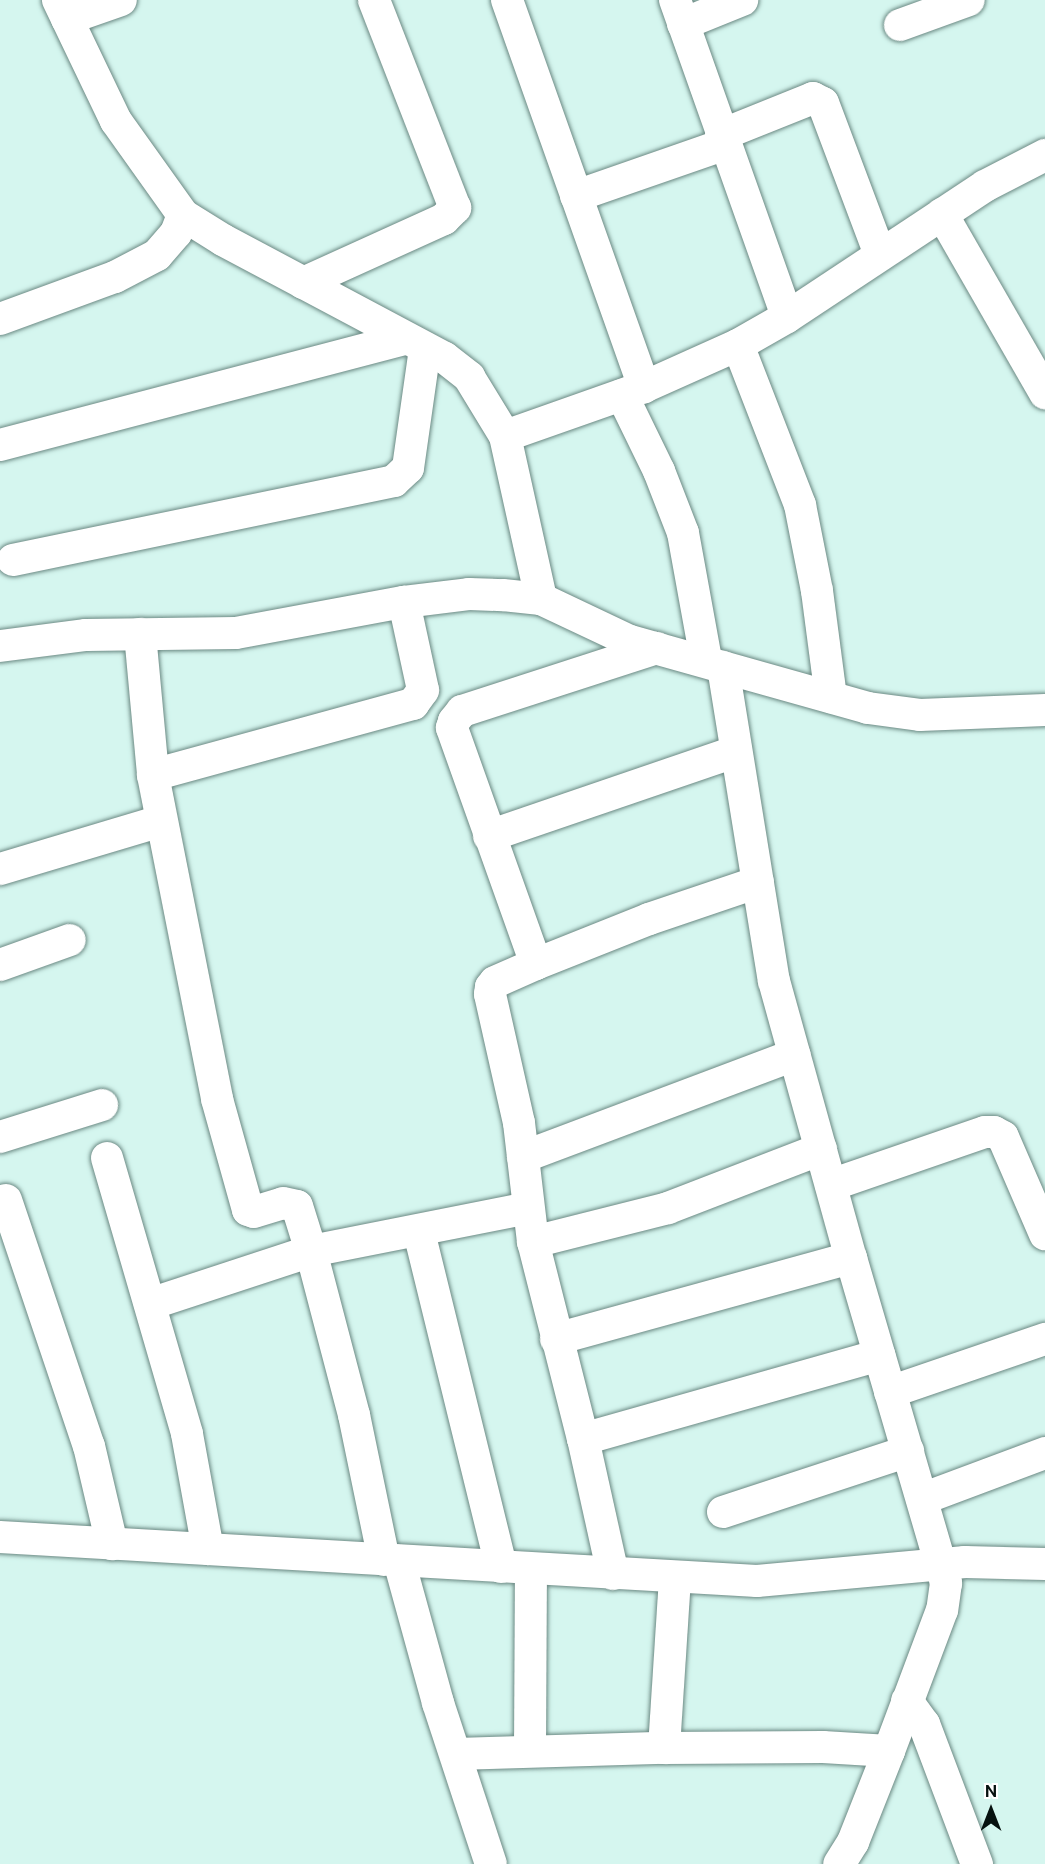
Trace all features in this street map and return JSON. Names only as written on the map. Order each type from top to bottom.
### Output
[{"type":"street","points":[[121,0],[62,9],[116,121],[183,215],[303,284],[445,358],[470,377],[505,436],[541,599]]},
{"type":"street","points":[[303,284],[444,219],[455,208],[374,0]]},
{"type":"street","points":[[507,0],[576,196],[633,391],[659,471],[683,533],[735,752],[774,981],[851,1258],[946,1583],[942,1610],[889,1751],[854,1857]]},
{"type":"street","points":[[742,0],[679,12],[787,317]]},
{"type":"street","points":[[900,26],[969,0]]},
{"type":"street","points":[[576,196],[723,139],[813,98],[823,103],[880,255]]},
{"type":"street","points":[[505,436],[633,391],[738,345],[787,317],[985,186],[1045,155]]},
{"type":"street","points":[[942,214],[1042,380]]},
{"type":"street","points":[[0,319],[115,278],[157,255],[176,233],[183,215]]},
{"type":"street","points":[[0,445],[415,344]]},
{"type":"street","points":[[13,560],[394,481],[408,468],[415,344]]},
{"type":"street","points":[[738,345],[800,505],[817,591],[831,697]]},
{"type":"street","points":[[0,646],[86,635],[236,633],[404,602],[470,594],[541,599],[565,608],[613,635],[868,708],[920,715],[1045,710]]},
{"type":"street","points":[[153,775],[413,704],[423,690],[404,602]]},
{"type":"street","points":[[140,634],[153,775],[217,1099],[248,1210],[254,1212],[283,1203],[297,1206],[311,1251],[392,1561],[491,1864]]},
{"type":"street","points":[[536,964],[452,728],[462,711],[657,648]]},
{"type":"street","points":[[489,836],[735,752]]},
{"type":"street","points":[[0,868],[162,821]]},
{"type":"street","points":[[614,1574],[583,1439],[533,1242],[519,1123],[490,994],[495,982],[536,964],[649,919],[758,882]]},
{"type":"street","points":[[0,965],[70,940]]},
{"type":"street","points":[[523,1157],[795,1055]]},
{"type":"street","points":[[0,1137],[102,1105]]},
{"type":"street","points":[[831,1185],[985,1132],[994,1132],[1004,1137],[1045,1234]]},
{"type":"street","points":[[533,1242],[669,1208],[821,1149]]},
{"type":"street","points":[[107,1158],[187,1434],[208,1549]]},
{"type":"street","points":[[6,1200],[89,1446],[112,1544]]},
{"type":"street","points":[[150,1305],[311,1251],[419,1232],[528,1208]]},
{"type":"street","points":[[419,1232],[516,1568],[530,1751]]},
{"type":"street","points":[[556,1339],[851,1258]]},
{"type":"street","points":[[890,1392],[1045,1339]]},
{"type":"street","points":[[583,1439],[879,1355]]},
{"type":"street","points":[[723,1512],[908,1451]]},
{"type":"street","points":[[922,1500],[1045,1453]]},
{"type":"street","points":[[0,1537],[757,1581],[965,1562],[1045,1564]]},
{"type":"street","points":[[664,1748],[675,1578]]},
{"type":"street","points":[[908,1701],[930,1739],[977,1864]]},
{"type":"street","points":[[456,1754],[664,1748],[823,1747],[889,1751]]}]
